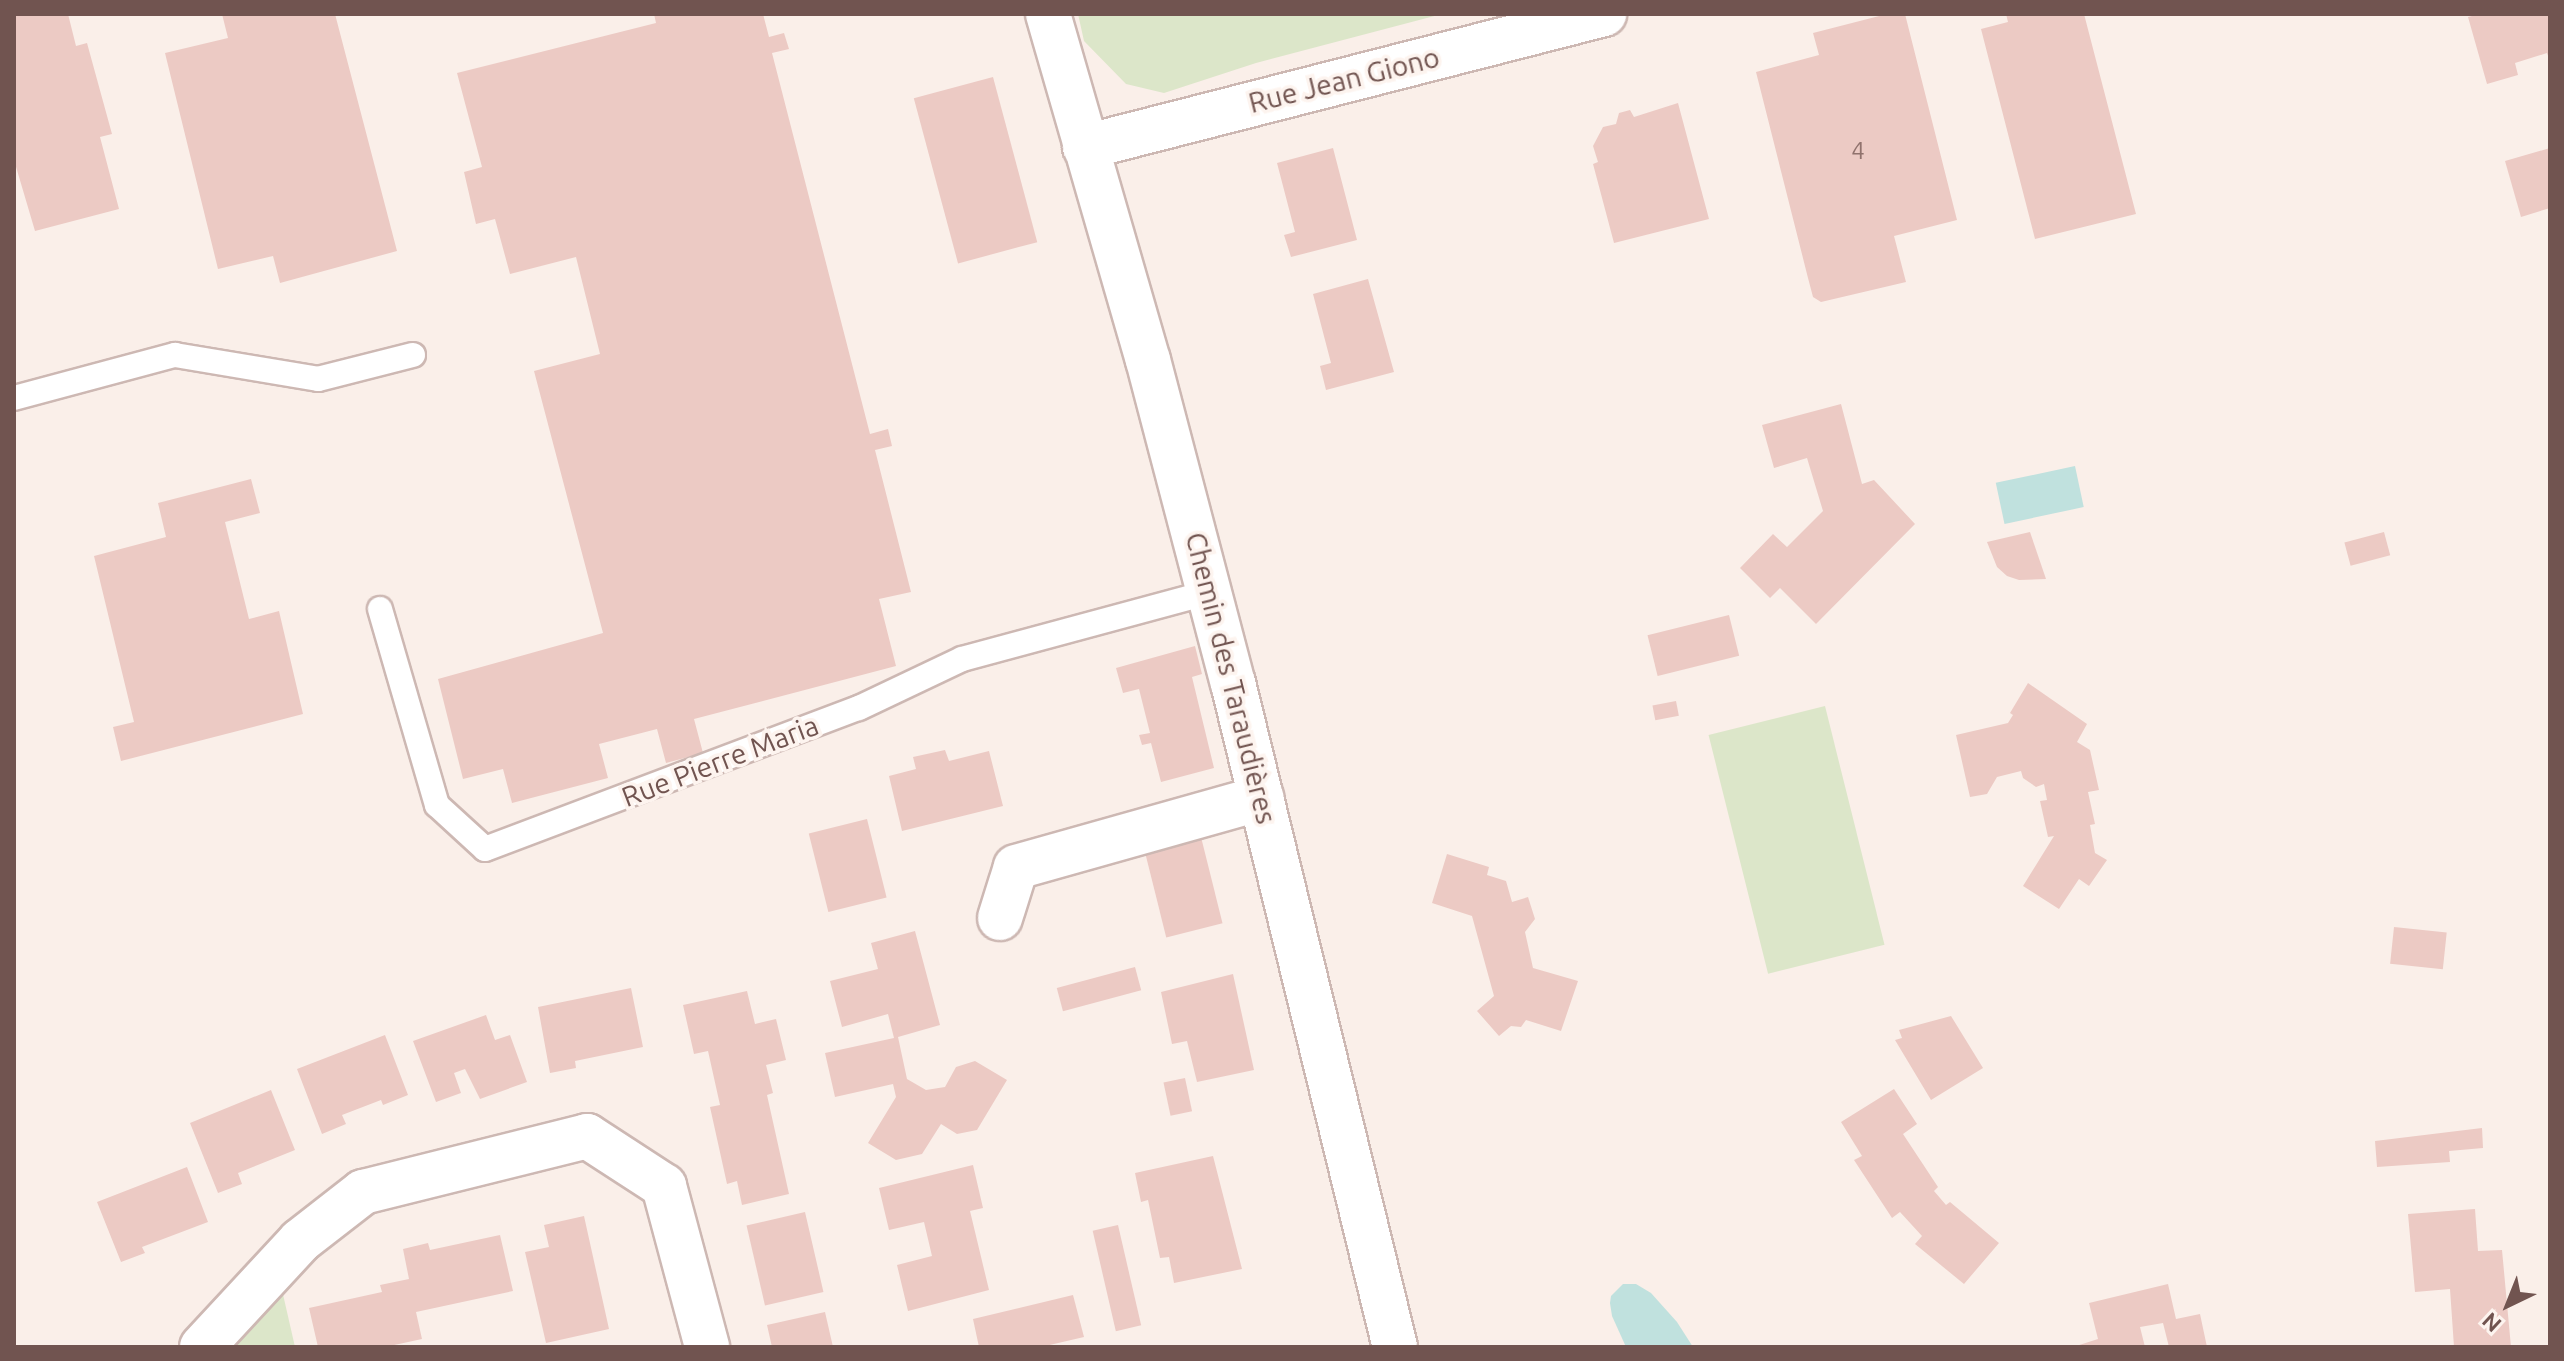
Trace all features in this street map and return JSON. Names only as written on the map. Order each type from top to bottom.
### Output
[{"type":"street","name":"Chemin des Taraudières","points":[[1048,14],[1148,360],[1210,592],[1395,1347]]},
{"type":"street","name":"Rue Jean Giono","points":[[1085,147],[1544,21],[1604,14]]},
{"type":"street","points":[[1000,918],[1016,867],[1261,798]]},
{"type":"street","points":[[202,1347],[300,1241],[363,1192],[587,1136],[664,1186],[707,1347]]},
{"type":"lane","points":[[14,398],[175,355],[318,379],[413,355]]},
{"type":"lane","name":"Rue Pierre Maria","points":[[380,609],[437,805],[485,849],[859,708],[962,659],[1210,592]]},
{"type":"green space","points":[[1078,14],[1442,14],[1256,63],[1164,93],[1126,84],[1084,41]]},
{"type":"green space","points":[[1825,706],[1885,945],[1768,974],[1709,735]]},
{"type":"green space","points":[[282,1290],[295,1347],[233,1347],[238,1335]]},
{"type":"water","points":[[2075,466],[2084,507],[2005,524],[1996,483]]},
{"type":"water","points":[[1623,1284],[1636,1284],[1651,1293],[1677,1322],[1693,1347],[1626,1347],[1612,1316],[1610,1303],[1611,1296]]},
{"type":"building","points":[[14,14],[68,14],[76,46],[87,43],[112,134],[100,137],[119,209],[35,231],[14,160]]},
{"type":"building","points":[[222,14],[335,14],[397,251],[280,283],[273,256],[218,269],[165,53],[228,38]]},
{"type":"building","points":[[654,14],[763,14],[769,37],[784,33],[789,49],[772,53],[870,434],[888,429],[892,446],[875,450],[911,592],[879,599],[896,666],[694,719],[703,753],[666,763],[657,729],[599,744],[608,778],[512,803],[503,769],[463,779],[438,679],[603,633],[534,371],[600,354],[576,257],[510,274],[495,219],[476,224],[464,172],[482,167],[457,73],[656,23]]},
{"type":"building","points":[[1887,14],[1905,14],[1957,220],[1894,236],[1906,282],[1821,302],[1813,297],[1756,72],[1819,55],[1813,33]]},
{"type":"building","points":[[2006,14],[2084,14],[2136,214],[2035,239],[1981,29],[2008,22]]},
{"type":"building","points":[[2480,14],[2550,14],[2550,61],[2547,53],[2515,63],[2518,75],[2487,84],[2468,17]]},
{"type":"building","points":[[993,77],[1037,242],[958,263],[914,98]]},
{"type":"building","points":[[1678,103],[1709,219],[1614,243],[1593,164],[1598,162],[1593,146],[1603,127],[1616,124],[1619,113],[1630,110],[1634,117]]},
{"type":"building","points":[[1333,148],[1357,240],[1291,257],[1284,235],[1295,232],[1277,163]]},
{"type":"building","points":[[2550,148],[2550,208],[2521,217],[2505,161]]},
{"type":"building","points":[[1368,279],[1394,372],[1326,390],[1320,366],[1331,363],[1313,294]]},
{"type":"building","points":[[1841,404],[1862,484],[1874,480],[1915,524],[1816,624],[1780,588],[1770,598],[1740,568],[1773,534],[1787,547],[1823,511],[1807,458],[1774,468],[1762,425]]},
{"type":"building","points":[[251,479],[260,513],[225,522],[249,619],[279,611],[303,714],[121,761],[113,727],[134,722],[94,556],[166,537],[158,503]]},
{"type":"building","points":[[2030,532],[2046,579],[2019,580],[2007,576],[1997,567],[1987,542]]},
{"type":"building","points":[[2384,532],[2390,555],[2351,566],[2344,543]]},
{"type":"building","points":[[1729,615],[1739,656],[1658,676],[1647,635]]},
{"type":"building","points":[[1195,646],[1202,674],[1192,677],[1214,768],[1161,782],[1151,743],[1142,745],[1139,735],[1150,733],[1139,689],[1123,693],[1116,668]]},
{"type":"building","points":[[2028,683],[2087,724],[2077,742],[2090,750],[2099,790],[2088,792],[2095,824],[2090,825],[2095,853],[2107,860],[2089,886],[2079,879],[2059,909],[2023,886],[2054,836],[2048,837],[2040,801],[2047,800],[2044,784],[2036,787],[2023,778],[2021,771],[1997,777],[1987,794],[1970,797],[1956,735],[2008,723],[2013,715],[2010,713]]},
{"type":"building","points":[[1676,701],[1679,716],[1655,720],[1652,706]]},
{"type":"building","points":[[945,750],[949,761],[989,751],[1003,806],[902,831],[889,776],[916,769],[913,757]]},
{"type":"building","points":[[867,819],[887,898],[828,912],[809,834]]},
{"type":"building","points":[[1201,837],[1223,923],[1166,937],[1145,851]]},
{"type":"building","points":[[1447,854],[1489,867],[1487,875],[1506,881],[1512,902],[1528,897],[1535,919],[1525,932],[1533,968],[1578,981],[1561,1031],[1526,1020],[1521,1027],[1511,1026],[1499,1036],[1477,1011],[1494,996],[1472,916],[1432,903]]},
{"type":"building","points":[[2394,927],[2447,933],[2443,969],[2390,964]]},
{"type":"building","points":[[915,931],[940,1025],[898,1037],[907,1079],[926,1090],[945,1087],[956,1067],[975,1061],[1007,1080],[977,1130],[957,1134],[941,1124],[922,1154],[896,1160],[868,1143],[896,1097],[893,1084],[835,1097],[825,1053],[894,1038],[888,1014],[842,1027],[830,981],[878,969],[871,943]]},
{"type":"building","points":[[1135,967],[1141,990],[1063,1011],[1057,988]]},
{"type":"building","points":[[1233,974],[1254,1070],[1197,1082],[1187,1041],[1172,1044],[1161,992]]},
{"type":"building","points":[[631,988],[643,1047],[575,1061],[576,1068],[550,1073],[538,1007]]},
{"type":"building","points":[[747,991],[755,1024],[776,1019],[786,1060],[766,1065],[773,1093],[767,1095],[789,1194],[742,1205],[737,1181],[727,1184],[710,1107],[720,1105],[708,1051],[694,1054],[683,1005]]},
{"type":"building","points":[[486,1015],[495,1040],[510,1035],[527,1082],[480,1099],[465,1069],[454,1073],[461,1093],[436,1102],[413,1041]]},
{"type":"building","points":[[1951,1016],[1983,1068],[1931,1100],[1895,1040],[1902,1038],[1899,1030]]},
{"type":"building","points":[[385,1035],[408,1095],[383,1105],[381,1100],[342,1115],[346,1124],[322,1134],[297,1069]]},
{"type":"building","points":[[1185,1078],[1192,1111],[1171,1116],[1163,1083]]},
{"type":"building","points":[[1894,1089],[1917,1124],[1903,1134],[1938,1187],[1934,1191],[1946,1205],[1950,1202],[1999,1243],[1964,1284],[1915,1244],[1922,1236],[1900,1212],[1892,1218],[1854,1160],[1862,1156],[1841,1122]]},
{"type":"building","points":[[271,1090],[295,1150],[238,1173],[242,1184],[218,1193],[190,1123]]},
{"type":"building","points":[[2482,1128],[2483,1148],[2449,1151],[2450,1162],[2377,1167],[2375,1141]]},
{"type":"building","points":[[1213,1156],[1242,1269],[1174,1283],[1169,1257],[1160,1258],[1148,1200],[1141,1202],[1135,1173]]},
{"type":"building","points":[[973,1165],[983,1208],[970,1211],[989,1290],[908,1311],[897,1265],[932,1256],[924,1222],[889,1230],[879,1188]]},
{"type":"building","points":[[187,1167],[208,1222],[142,1247],[145,1253],[121,1262],[97,1202]]},
{"type":"building","points":[[2475,1209],[2478,1251],[2502,1250],[2511,1347],[2454,1347],[2450,1289],[2415,1292],[2408,1214]]},
{"type":"building","points":[[805,1212],[823,1292],[765,1305],[747,1225]]},
{"type":"building","points":[[584,1216],[609,1329],[546,1343],[525,1252],[549,1247],[544,1225]]},
{"type":"building","points":[[1118,1225],[1141,1325],[1116,1331],[1093,1231]]},
{"type":"building","points":[[500,1235],[513,1291],[416,1312],[422,1339],[385,1347],[318,1347],[309,1308],[382,1292],[380,1285],[409,1279],[403,1249],[428,1243],[430,1250]]},
{"type":"building","points":[[2168,1284],[2176,1319],[2200,1314],[2207,1347],[2169,1347],[2163,1323],[2140,1327],[2145,1347],[2073,1347],[2098,1339],[2089,1303]]},
{"type":"building","points":[[1073,1295],[1084,1337],[1041,1347],[979,1347],[973,1319]]},
{"type":"building","points":[[825,1312],[833,1347],[772,1347],[767,1325]]}]
